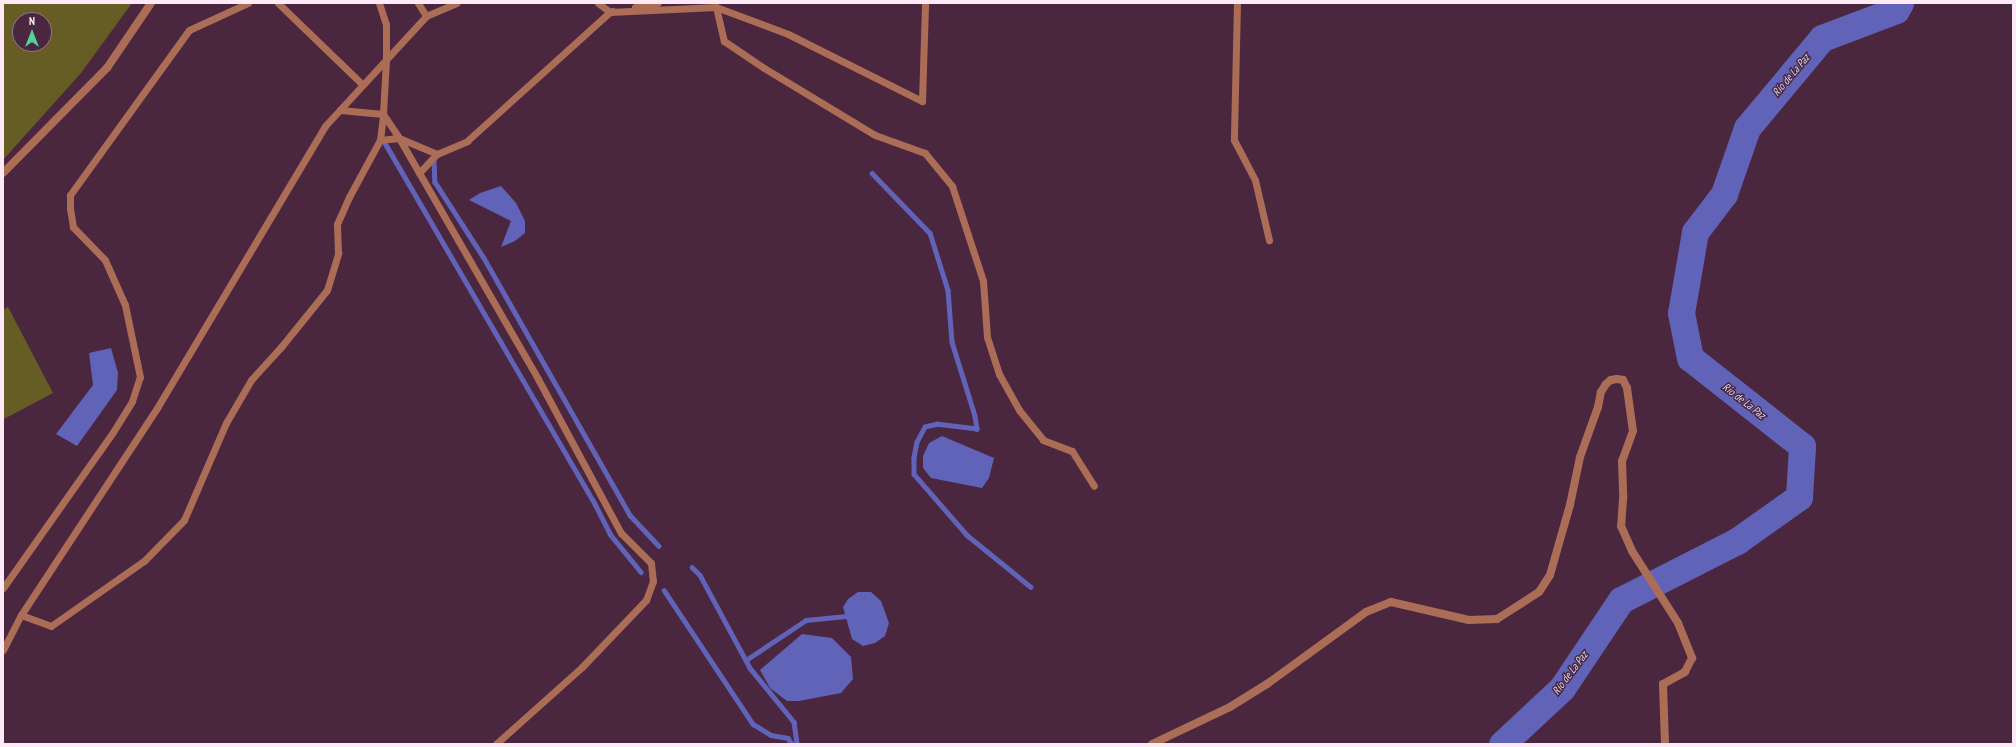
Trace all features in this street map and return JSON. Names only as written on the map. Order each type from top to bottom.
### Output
[{"type":"street","points":[[3,173],[107,68],[151,3]]},
{"type":"street","points":[[1152,744],[1230,707],[1267,684],[1366,612],[1391,602],[1469,620],[1497,619],[1539,592],[1550,575],[1570,505],[1580,457],[1598,406],[1601,392],[1606,384],[1611,380],[1618,379],[1623,380],[1627,388],[1633,431],[1622,461],[1623,500],[1621,526],[1632,551],[1678,623],[1692,658],[1685,672],[1663,684],[1665,744]]},
{"type":"lane","points":[[3,588],[113,432],[132,401],[140,377],[125,305],[105,260],[73,227],[70,209],[70,196],[189,30],[248,3]]},
{"type":"lane","points":[[278,3],[362,84]]},
{"type":"lane","points":[[21,615],[51,626],[144,561],[184,520],[226,423],[251,380],[281,347],[327,290],[338,253],[337,224],[348,197],[380,140],[386,60],[386,24],[379,3]]},
{"type":"lane","points":[[418,3],[426,16]]},
{"type":"lane","points":[[3,650],[21,615],[157,408],[325,126],[426,16],[456,3]]},
{"type":"lane","points":[[598,3],[610,12],[716,7],[788,34],[922,101],[925,3]]},
{"type":"lane","points":[[420,173],[437,154],[467,141],[610,12],[658,3]]},
{"type":"lane","points":[[1237,3],[1234,140],[1255,180],[1270,240]]},
{"type":"lane","points":[[716,7],[724,41],[764,68],[875,135],[925,153],[952,186],[983,281],[986,337],[1000,374],[1019,410],[1043,440],[1072,452],[1094,486]]},
{"type":"lane","points":[[340,110],[383,114]]},
{"type":"lane","points":[[383,114],[420,173],[538,379],[620,533],[651,563],[653,581],[646,600],[582,667],[496,744]]},
{"type":"lane","points":[[380,140],[399,138],[437,154]]},
{"type":"shaded area","points":[[3,3],[132,3],[81,73],[3,160]]},
{"type":"shaded area","points":[[501,186],[516,203],[525,221],[525,233],[515,241],[501,247],[511,221],[469,200],[480,193]]},
{"type":"shaded area","points":[[8,307],[53,393],[4,419],[3,310]]},
{"type":"shaded area","points":[[111,348],[118,373],[117,390],[77,446],[56,434],[93,385],[89,353]]},
{"type":"shaded area","points":[[942,436],[994,458],[989,478],[982,488],[931,478],[923,468],[923,456],[929,443]]},
{"type":"shaded area","points":[[858,592],[871,592],[881,601],[889,623],[885,636],[875,643],[863,646],[852,639],[843,607],[848,599]]},
{"type":"shaded area","points":[[802,634],[832,638],[851,657],[853,679],[841,693],[799,701],[787,701],[770,688],[760,670]]},
{"type":"waterway","name":"Río de La Paz","points":[[1502,744],[1562,688],[1621,600],[1737,541],[1799,497],[1802,446],[1690,358],[1681,313],[1695,232],[1724,194],[1747,128],[1822,38],[1896,10],[1900,3]]},
{"type":"waterway","points":[[385,143],[593,500],[610,534],[641,572]]},
{"type":"waterway","points":[[434,159],[435,182],[484,258],[630,515],[659,546]]},
{"type":"waterway","points":[[872,173],[930,233],[948,290],[952,342],[975,416],[977,429],[938,424],[925,427],[917,442],[914,458],[914,474],[967,535],[1031,587]]},
{"type":"waterway","points":[[692,567],[700,575],[750,668],[794,722],[797,744]]},
{"type":"waterway","points":[[664,590],[753,724],[771,735],[788,738],[792,744]]},
{"type":"waterway","points":[[746,660],[806,620],[846,616]]}]
